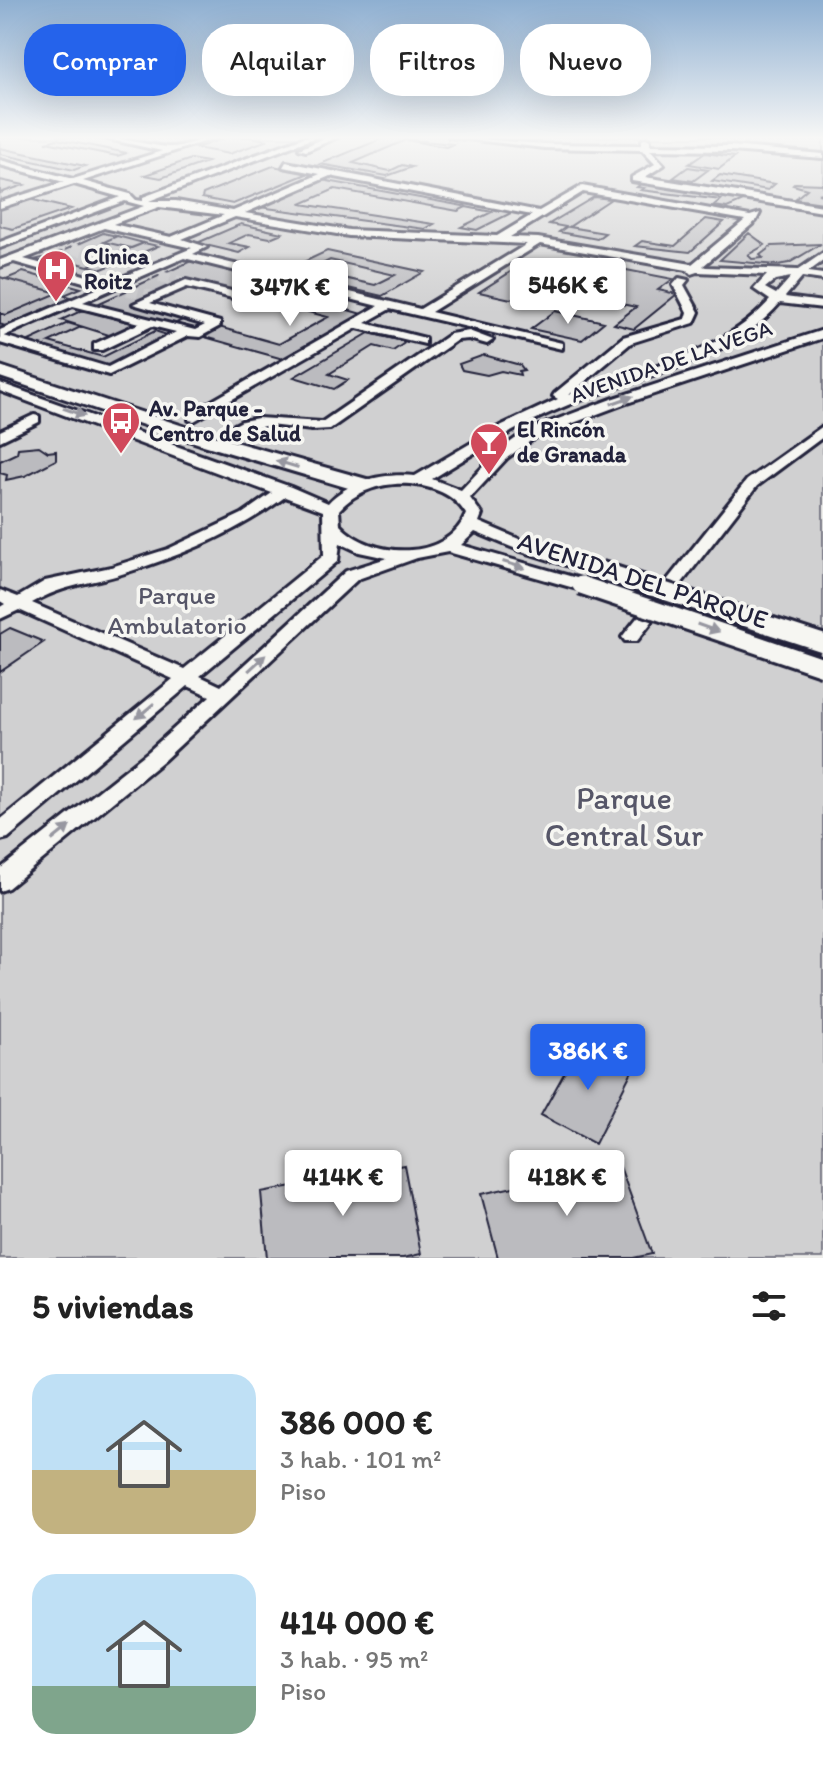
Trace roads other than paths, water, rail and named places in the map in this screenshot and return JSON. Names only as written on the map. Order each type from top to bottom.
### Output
[{"type":"street","points":[[0,205],[30,196]]},
{"type":"street","points":[[122,196],[349,233],[538,241],[693,272],[759,289],[777,299],[823,305]]},
{"type":"street","points":[[0,254],[135,196]]},
{"type":"street","points":[[0,245],[129,199],[161,196]]},
{"type":"street","points":[[0,264],[174,196]]},
{"type":"street","points":[[181,196],[205,207]]},
{"type":"street","points":[[1,334],[152,268],[179,246],[233,213],[275,196]]},
{"type":"street","points":[[443,196],[540,214]]},
{"type":"street","points":[[499,239],[571,196]]},
{"type":"street","points":[[620,196],[753,219]]},
{"type":"street","points":[[743,196],[823,209]]},
{"type":"street","points":[[560,396],[627,340],[690,321],[693,312],[678,285],[775,201]]},
{"type":"street","points":[[103,225],[289,281],[421,313],[551,350],[469,335],[454,337],[325,426],[301,427],[284,420],[254,420],[234,429]]},
{"type":"street","points":[[13,230],[28,234]]},
{"type":"street","points":[[421,313],[538,241]]},
{"type":"street","points":[[94,281],[179,246]]},
{"type":"street","points":[[0,254],[111,286]]},
{"type":"street","name":"AVENIDA DE LA VEGA","points":[[419,480],[536,413],[676,362],[739,335],[763,316],[801,273],[822,257]]},
{"type":"street","points":[[135,264],[152,268]]},
{"type":"street","points":[[693,272],[801,273],[823,277]]},
{"type":"street","points":[[759,289],[768,277],[801,273]]},
{"type":"street","points":[[73,303],[196,334],[216,324],[139,304],[186,283],[253,300],[289,281]]},
{"type":"street","points":[[194,417],[388,305]]},
{"type":"street","points":[[1,334],[109,371],[181,331],[195,319]]},
{"type":"street","points":[[98,347],[150,323]]},
{"type":"street","points":[[355,324],[421,341]]},
{"type":"street","name":"AVENIDA DE LA VEGA","points":[[463,496],[502,455],[531,434],[619,401],[823,334]]},
{"type":"street","points":[[0,371],[207,440],[362,485]]},
{"type":"street","points":[[0,387],[286,490],[331,517],[348,542],[378,552],[414,554]]},
{"type":"street","points":[[0,437],[34,419]]},
{"type":"street","points":[[631,637],[752,483],[823,430]]},
{"type":"street","points":[[0,832],[332,557],[331,517],[342,496],[362,485],[399,479],[444,486],[463,496],[474,514],[472,525],[463,536],[446,546],[352,575],[156,756],[0,882]]},
{"type":"street","points":[[0,614],[9,599],[174,552],[248,517],[286,490]]},
{"type":"street","name":"AVENIDA DEL PARQUE","points":[[472,525],[527,548],[823,643]]},
{"type":"street","name":"AVENIDA DEL PARQUE","points":[[446,546],[581,585],[823,667]]},
{"type":"street","points":[[9,599],[223,694]]},
{"type":"tunnel","points":[[55,244],[135,264]]},
{"type":"tunnel","points":[[143,272],[186,283]]},
{"type":"tunnel","points":[[111,286],[155,297]]},
{"type":"place","name":"Clinica Roitz","points":[[56,303]]},
{"type":"place","name":"Av. Parque - Centro de Salud","points":[[121,455]]},
{"type":"place","name":"El Rincón de Granada","points":[[489,476]]},
{"type":"park label","name":"Parque Ambulatorio","points":[[177,610]]},
{"type":"park label","name":"Parque Central Sur","points":[[624,816]]}]
